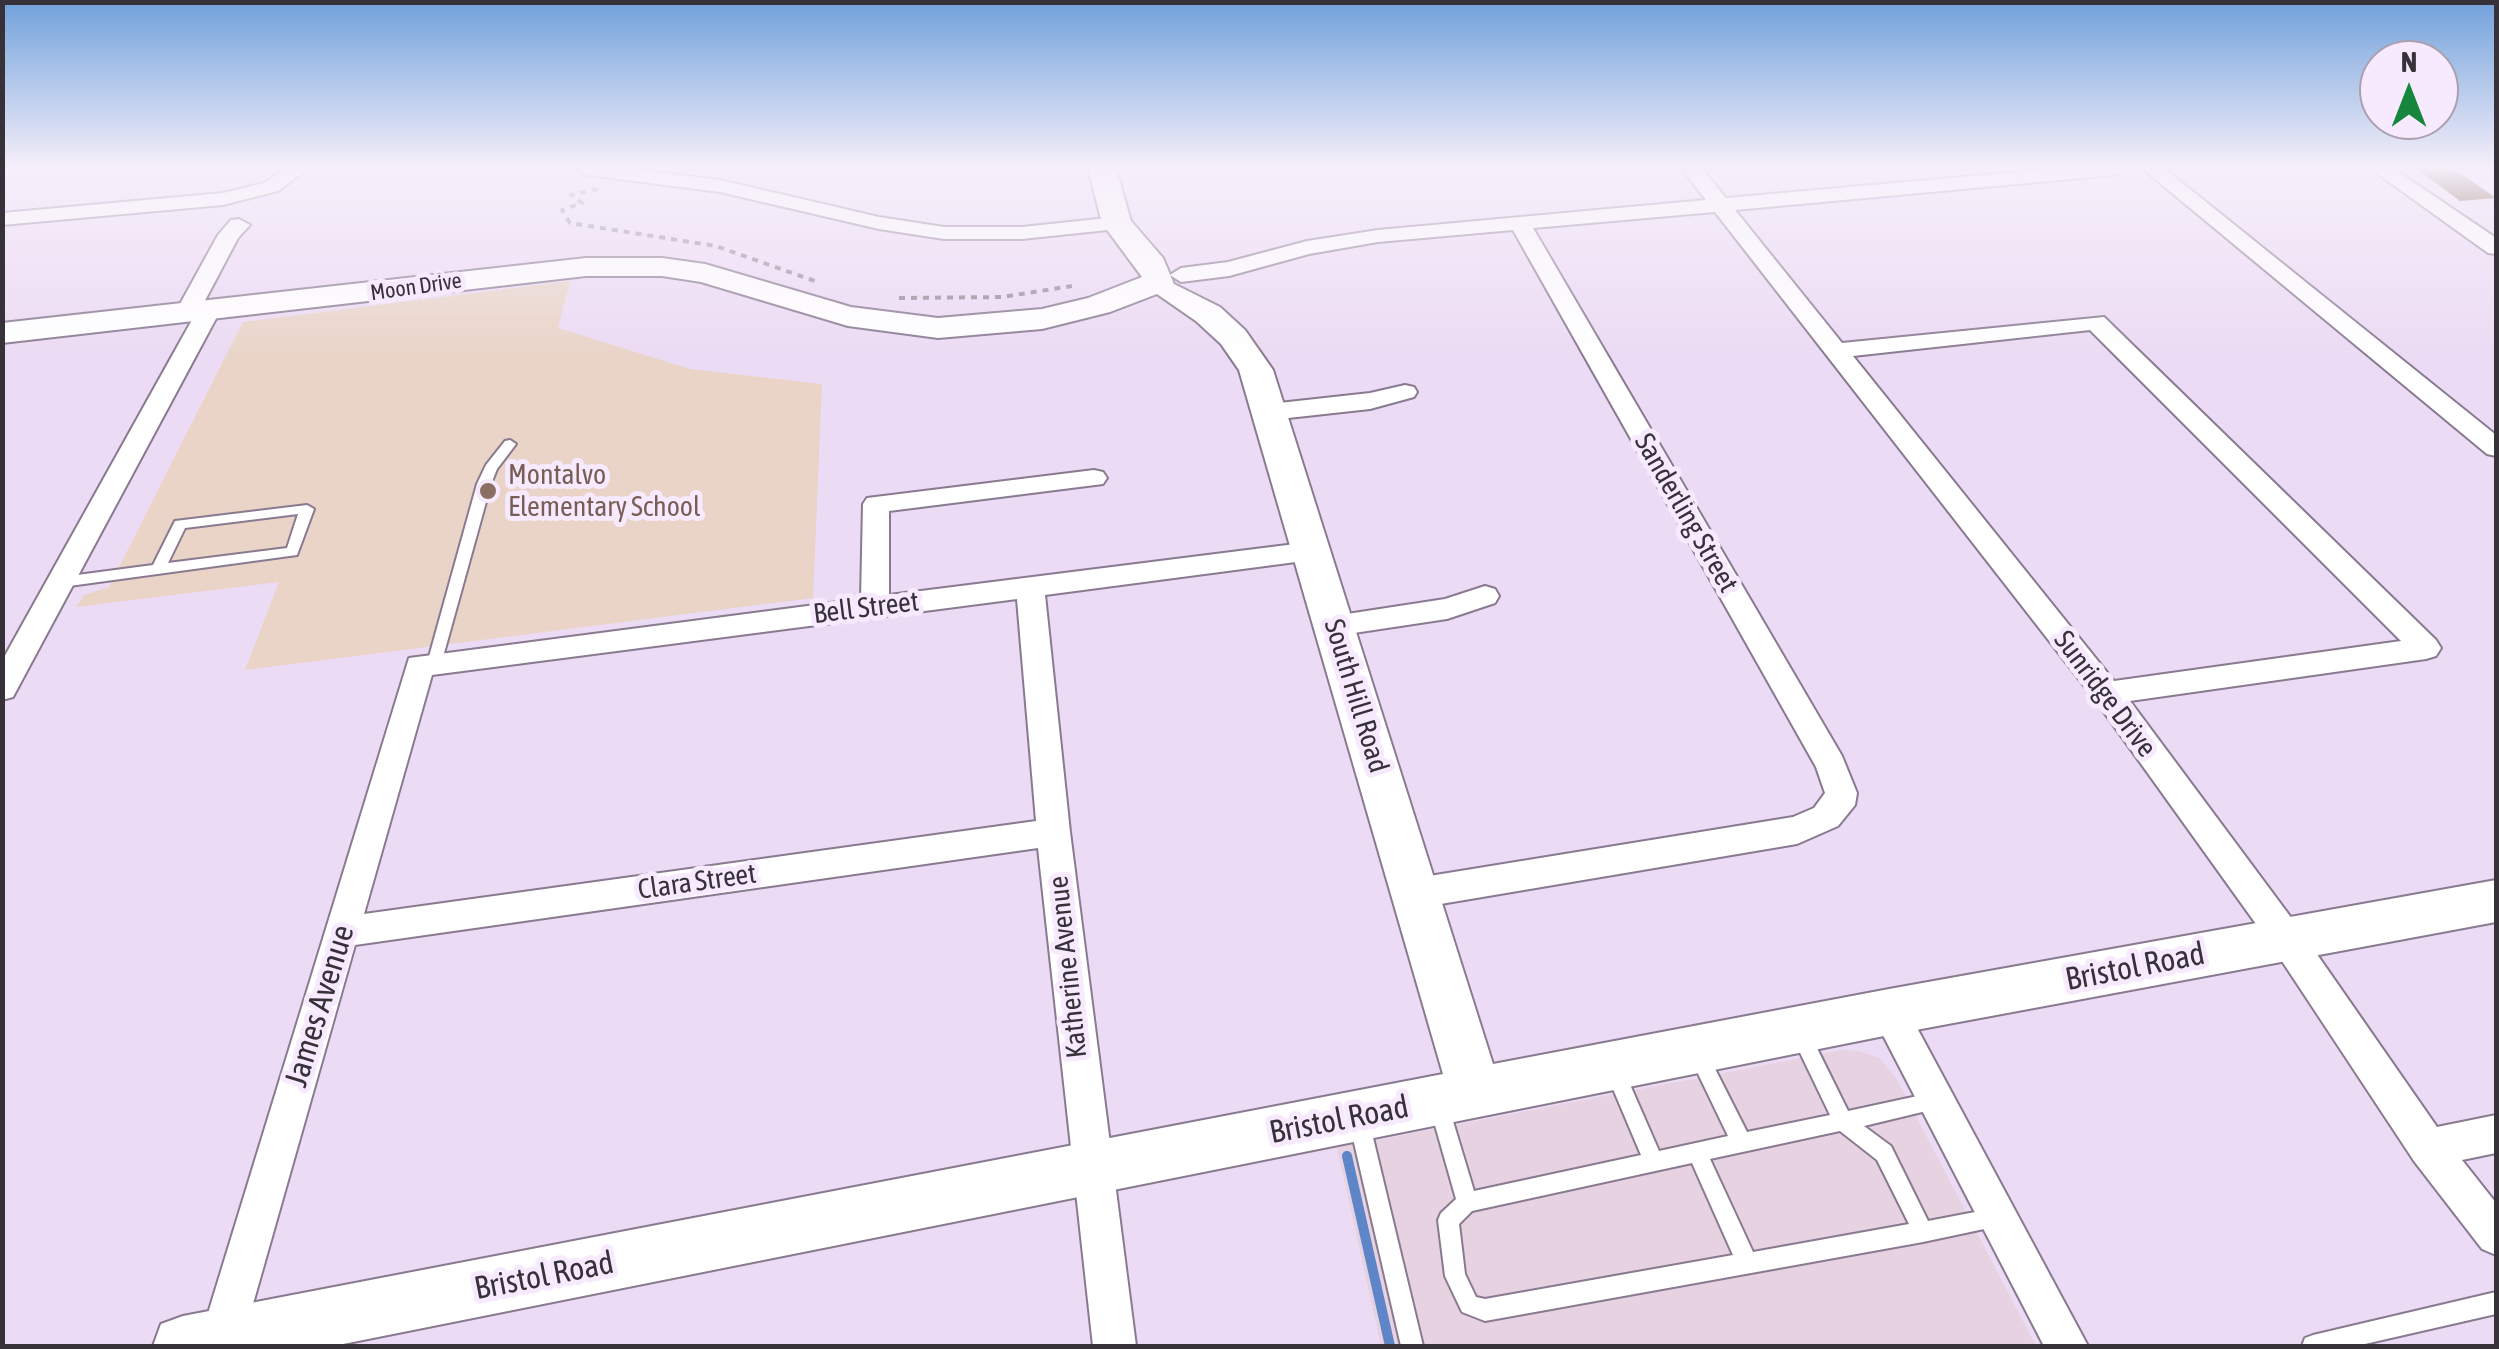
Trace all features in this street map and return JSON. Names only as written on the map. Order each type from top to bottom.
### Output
[{"type":"street","points":[[2,689],[62,582],[197,314],[232,232]]},
{"type":"street","points":[[937,232],[1040,232]]},
{"type":"street","name":"South Hill Road","points":[[1127,232],[1246,352],[1256,370],[1417,893],[1456,1097]]},
{"type":"street","points":[[1176,284],[1342,241],[1437,232]]},
{"type":"street","name":"Sanderling Street","points":[[1417,893],[1797,830],[1840,806],[1841,793],[1830,764],[1525,232]]},
{"type":"street","name":"Sunridge Drive","points":[[1742,232],[2107,693],[2286,938],[2428,1148],[2496,1235]]},
{"type":"street","points":[[2231,232],[2496,448]]},
{"type":"street","points":[[2473,232],[2496,248]]},
{"type":"street","name":"Moon Drive","points":[[2,333],[197,314],[524,272],[621,266],[705,272],[848,316],[907,326],[1010,324],[1176,284]]},
{"type":"street","points":[[1839,350],[2096,322],[2426,648],[2107,693]]},
{"type":"street","points":[[1270,412],[1370,401],[1404,392]]},
{"type":"street","points":[[874,607],[876,504],[1094,478]]},
{"type":"street","name":"Bell Street","points":[[427,665],[1311,551]]},
{"type":"street","name":"Katherine Avenue","points":[[1030,587],[1052,832],[1115,1346]]},
{"type":"street","points":[[1334,626],[1447,609],[1486,596]]},
{"type":"street","name":"James Avenue","points":[[208,1344],[427,665]]},
{"type":"street","name":"Clara Street","points":[[342,932],[1052,832]]},
{"type":"street","name":"Bristol Road","points":[[208,1344],[1889,1012],[2496,901]]},
{"type":"street","points":[[1889,1012],[2067,1346]]},
{"type":"street","points":[[2428,1148],[2496,1134]]},
{"type":"lane","points":[[427,665],[484,484],[510,444]]},
{"type":"lane","points":[[62,582],[158,570],[292,552],[307,508],[180,524],[158,570]]},
{"type":"lane","points":[[1798,1030],[1843,1121],[1884,1153],[1923,1232]]},
{"type":"lane","points":[[1695,1050],[1742,1143]]},
{"type":"lane","points":[[1612,1067],[1654,1162]]},
{"type":"lane","points":[[1456,1097],[1467,1202]]},
{"type":"lane","points":[[1936,1101],[1467,1202],[1448,1220],[1455,1276],[1469,1304],[1485,1310],[1998,1217]]},
{"type":"lane","points":[[1358,1116],[1412,1346]]},
{"type":"lane","points":[[1697,1153],[1747,1263]]},
{"type":"lane","points":[[2313,1346],[2496,1304]]},
{"type":"path","points":[[627,232],[716,246],[817,282]]},
{"type":"path","points":[[899,298],[1002,297],[1087,284]]},
{"type":"shaded area","name":"Montalvo Elementary School","points":[[570,281],[558,328],[690,369],[822,384],[813,598],[245,670],[279,582],[76,607],[84,595],[109,587],[243,322]]},
{"type":"shaded area","points":[[1842,1050],[1879,1058],[1896,1078],[2036,1346],[1381,1346],[1337,1148]]},
{"type":"waterway","points":[[1347,1156],[1390,1346]]},
{"type":"place","name":"Montalvo Elementary School","points":[[488,491]]}]
